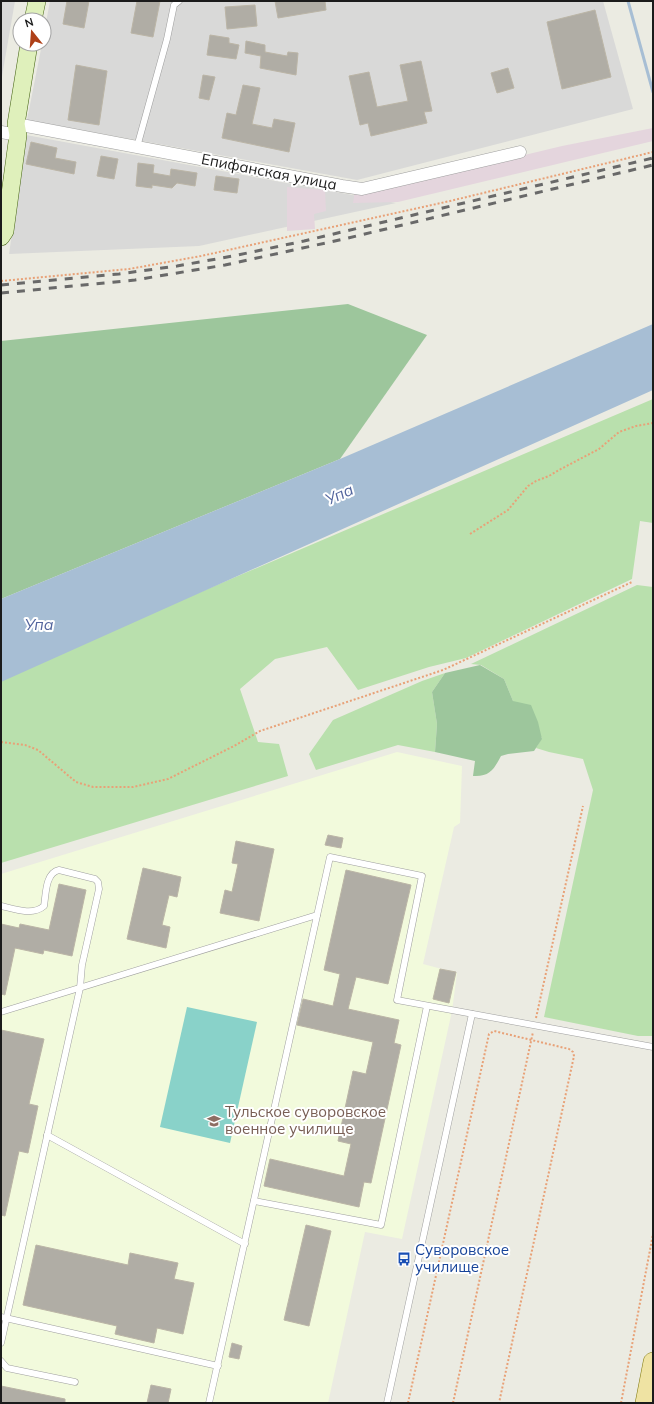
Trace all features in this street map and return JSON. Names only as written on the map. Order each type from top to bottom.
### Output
[{"type":"main road","points":[[646,1403],[653,1362]]},
{"type":"street","points":[[34,12],[36,1]]},
{"type":"street","points":[[3,234],[28,52]]},
{"type":"street","name":"Епифанская улица","points":[[1,132],[17,130],[137,147],[362,189],[520,152]]},
{"type":"lane","points":[[137,147],[167,39],[174,5],[179,1]]},
{"type":"lane","points":[[210,1403],[330,857],[422,876],[397,1000],[652,1048]]},
{"type":"lane","points":[[1,906],[32,912],[40,910],[44,906],[50,876],[54,871],[59,870],[95,879],[98,882],[99,889],[82,965],[80,988],[4,1318],[1,1343]]},
{"type":"lane","points":[[2,1010],[80,988],[317,915]]},
{"type":"lane","points":[[254,1201],[381,1225],[427,1006]]},
{"type":"lane","points":[[387,1403],[472,1014]]},
{"type":"lane","points":[[47,1135],[245,1244]]},
{"type":"lane","points":[[4,1318],[218,1366]]},
{"type":"lane","points":[[1,1361],[7,1368],[75,1382]]},
{"type":"path","points":[[1,281],[129,269],[201,256],[450,201],[653,152]]},
{"type":"path","points":[[470,534],[508,510],[528,486],[536,481],[549,476],[599,449],[619,432],[636,426],[653,423]]},
{"type":"path","points":[[1,742],[25,745],[38,750],[76,782],[93,787],[133,788],[168,779],[234,746],[260,731],[443,670],[632,582]]},
{"type":"path","points":[[453,1403],[583,806]]},
{"type":"path","points":[[408,1403],[489,1034],[494,1031],[569,1049],[573,1052],[574,1056],[499,1403]]},
{"type":"path","points":[[621,1403],[653,1234]]},
{"type":"shaded area","points":[[1,1],[15,1],[12,12],[1,82]]},
{"type":"shaded area","points":[[50,1],[603,1],[633,109],[357,180],[27,120],[40,52],[52,52],[52,12],[48,12]]},
{"type":"shaded area","points":[[653,128],[653,141],[398,202],[353,203],[355,190],[368,193],[562,146]]},
{"type":"shaded area","points":[[26,135],[396,203],[199,246],[9,254]]},
{"type":"shaded area","points":[[287,187],[325,190],[326,211],[314,214],[315,229],[287,231]]},
{"type":"shaded area","name":"Тульское суворовское военное училище","points":[[397,752],[462,766],[460,823],[454,827],[423,964],[457,973],[452,1011],[402,1239],[365,1232],[328,1403],[1,1403],[1,874]]},
{"type":"shaded area","points":[[187,1007],[257,1022],[230,1143],[160,1127]]},
{"type":"green space","points":[[348,304],[427,335],[340,459],[1,599],[1,341]]},
{"type":"green space","points":[[653,399],[653,523],[640,521],[632,579],[466,658],[429,667],[358,690],[327,647],[275,659],[240,689],[258,742],[279,744],[288,776],[1,863],[1,677]]},
{"type":"green space","points":[[637,585],[653,587],[653,1036],[638,1036],[544,1017],[593,790],[583,759],[536,748],[542,738],[513,701],[504,679],[481,665],[471,664]]},
{"type":"green space","points":[[480,665],[504,679],[513,701],[531,705],[538,722],[542,739],[534,751],[501,756],[494,768],[487,774],[473,776],[475,761],[435,752],[437,724],[432,692],[445,673]]},
{"type":"green space","points":[[445,673],[432,692],[437,724],[435,752],[398,745],[316,770],[309,754],[333,720],[422,681]]},
{"type":"water","name":"Упа","points":[[653,324],[653,390],[1,682],[1,599],[340,459]]},
{"type":"building","points":[[67,1],[89,1],[84,28],[63,24]]},
{"type":"building","points":[[137,1],[160,1],[153,37],[131,33]]},
{"type":"building","points":[[275,1],[325,1],[326,10],[278,18]]},
{"type":"building","points":[[255,5],[257,26],[227,29],[225,7]]},
{"type":"building","points":[[595,10],[611,77],[562,89],[547,22]]},
{"type":"building","points":[[210,35],[229,38],[229,43],[239,45],[236,59],[207,55]]},
{"type":"building","points":[[246,41],[265,45],[265,52],[287,56],[288,52],[298,53],[296,75],[260,68],[261,56],[245,53]]},
{"type":"building","points":[[421,61],[432,111],[424,112],[427,123],[371,136],[368,123],[360,125],[349,76],[369,72],[377,107],[408,101],[400,65]]},
{"type":"building","points":[[76,65],[107,71],[99,125],[68,120]]},
{"type":"building","points":[[508,68],[514,88],[497,93],[491,73]]},
{"type":"building","points":[[203,75],[215,77],[209,100],[199,98]]},
{"type":"building","points":[[243,85],[260,88],[252,124],[272,128],[274,119],[295,123],[289,152],[222,138],[227,113],[236,115]]},
{"type":"building","points":[[31,142],[57,148],[55,158],[76,162],[74,174],[26,164]]},
{"type":"building","points":[[101,156],[118,159],[114,179],[97,176]]},
{"type":"building","points":[[138,163],[154,165],[153,173],[170,176],[171,169],[197,173],[195,186],[177,183],[172,188],[152,185],[152,188],[136,186]]},
{"type":"building","points":[[216,176],[239,179],[237,193],[214,190]]},
{"type":"building","points":[[328,835],[343,838],[341,848],[325,845]]},
{"type":"building","points":[[236,841],[274,849],[259,921],[220,913],[225,890],[232,892],[238,864],[232,863]]},
{"type":"building","points":[[143,868],[181,877],[177,897],[169,895],[162,925],[170,927],[166,948],[127,939]]},
{"type":"building","points":[[346,870],[411,885],[388,984],[356,977],[348,1009],[399,1020],[394,1043],[401,1045],[371,1183],[364,1182],[359,1207],[264,1186],[270,1159],[344,1176],[351,1144],[338,1141],[353,1071],[366,1074],[373,1042],[297,1025],[303,999],[333,1006],[340,974],[324,970]]},
{"type":"building","points":[[59,884],[86,890],[72,956],[44,950],[43,954],[15,948],[5,995],[1,994],[1,924],[19,928],[20,924],[49,930]]},
{"type":"building","points":[[440,969],[456,972],[449,1003],[433,999]]},
{"type":"building","points":[[1,1030],[44,1039],[29,1104],[38,1106],[28,1153],[19,1151],[5,1216],[1,1215]]},
{"type":"building","points":[[306,1225],[331,1231],[309,1326],[284,1320]]},
{"type":"building","points":[[36,1245],[128,1265],[130,1253],[178,1263],[174,1279],[194,1283],[183,1334],[157,1328],[154,1343],[115,1334],[117,1326],[23,1305]]},
{"type":"building","points":[[232,1343],[242,1346],[239,1359],[229,1357]]},
{"type":"building","points":[[151,1385],[171,1389],[168,1403],[147,1403]]},
{"type":"building","points":[[1,1386],[65,1399],[65,1403],[1,1403]]},
{"type":"waterway","points":[[628,1],[653,92]]},
{"type":"railway","points":[[1,285],[119,274],[233,256],[304,241],[653,158]]},
{"type":"railway","points":[[1,293],[135,280],[225,265],[344,239],[653,165]]},
{"type":"place","name":"Тульское суворовское военное училище","points":[[214,1121]]},
{"type":"place","name":"Суворовское училище","points":[[404,1259]]}]
